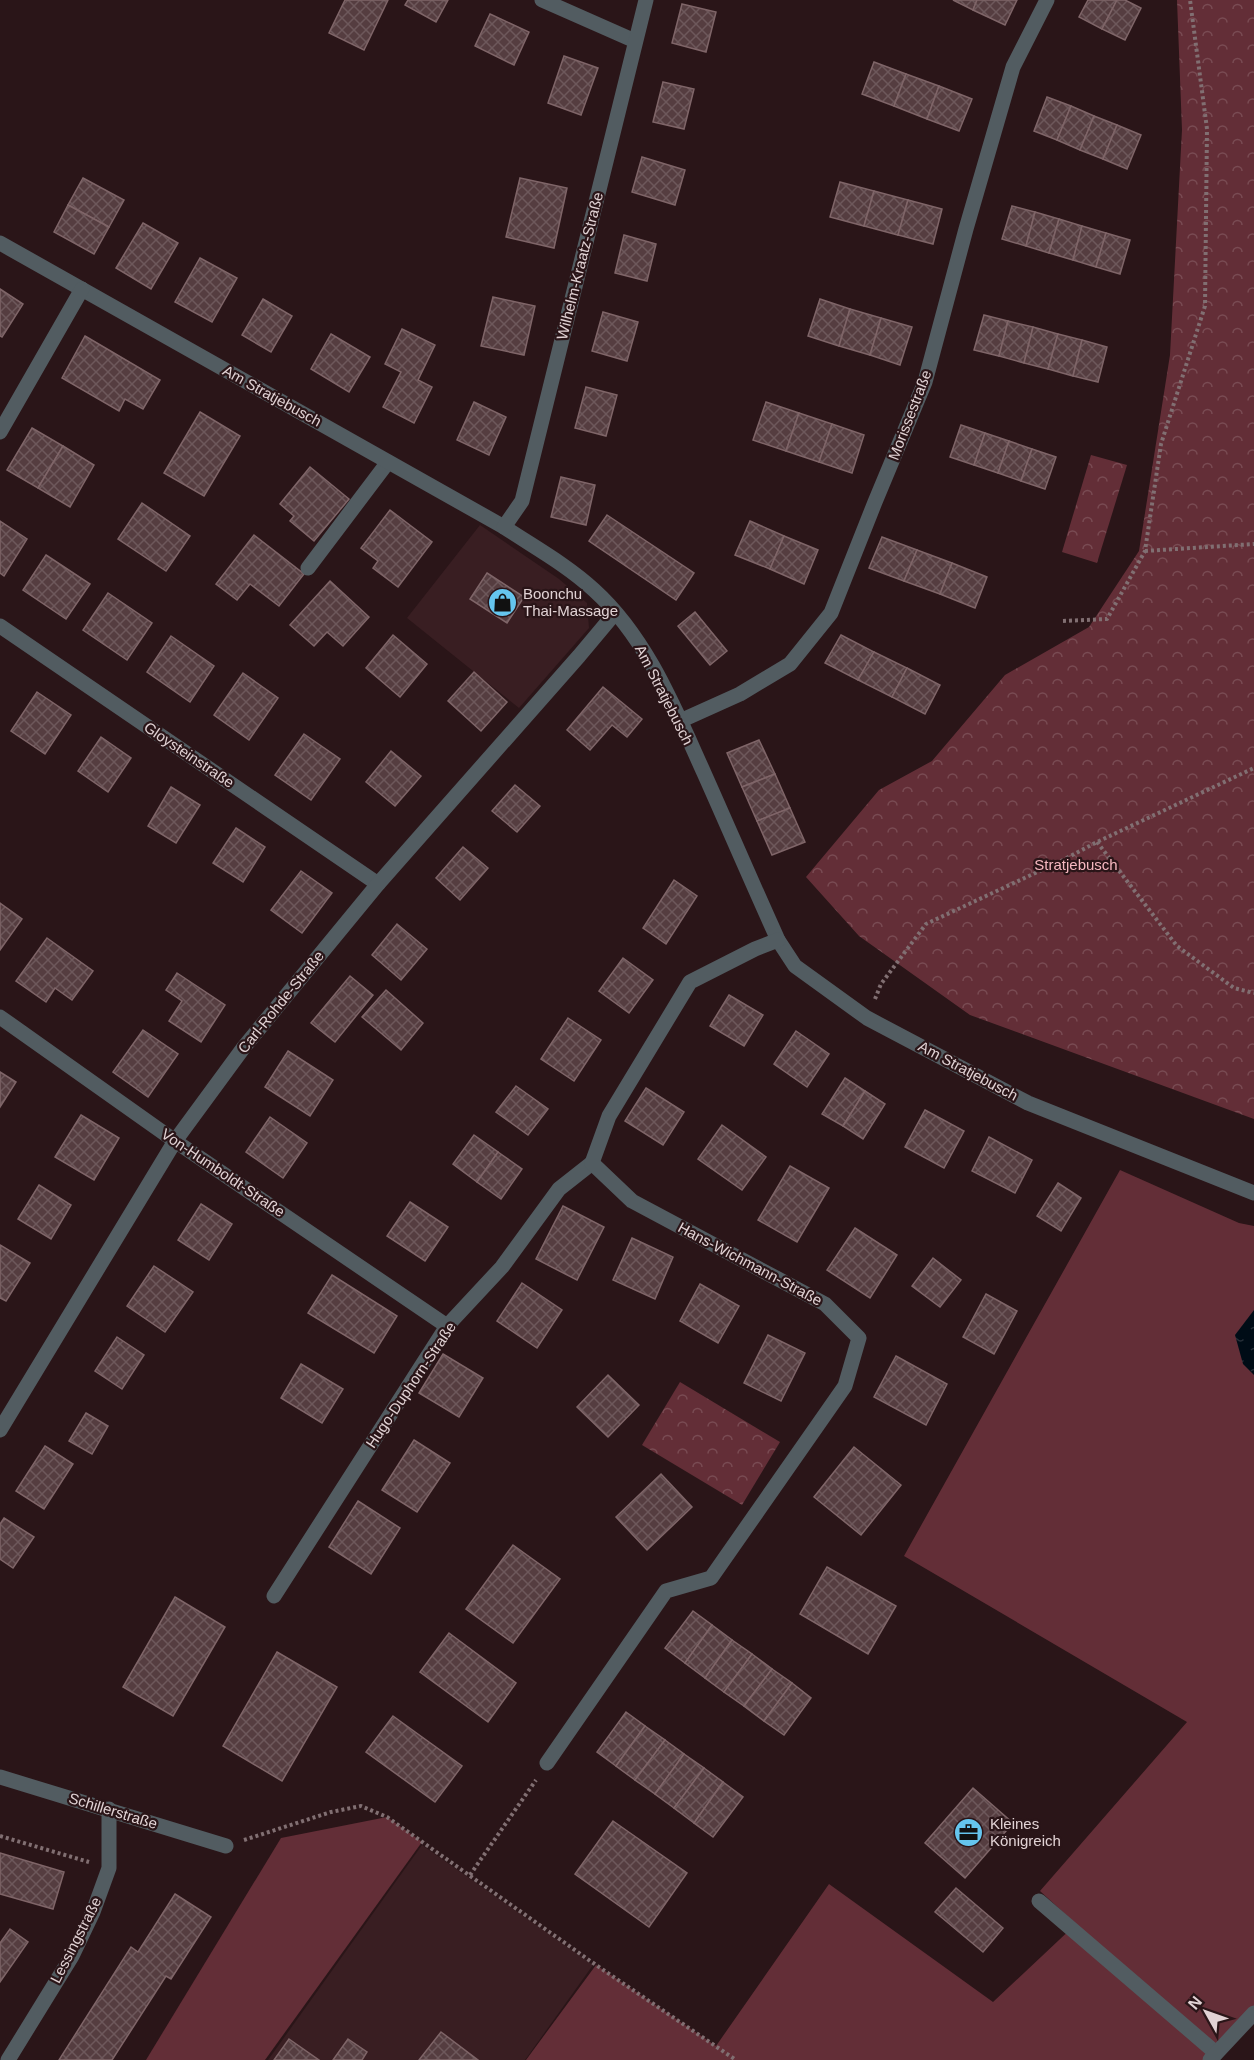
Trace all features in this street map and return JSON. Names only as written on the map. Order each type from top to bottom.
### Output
[{"type":"street","points":[[542,0],[635,41]]},
{"type":"street","name":"Wilhelm-Kraatz-Straße","points":[[504,527],[522,501],[646,0]]},
{"type":"street","name":"Morissestraße","points":[[680,721],[741,694],[790,664],[831,614],[925,382],[1013,67],[1047,0]]},
{"type":"street","name":"Am Stratjebusch","points":[[0,243],[504,527],[594,590],[642,647],[680,721],[778,940],[795,966],[867,1018],[1028,1103],[1254,1193]]},
{"type":"street","points":[[0,432],[82,289]]},
{"type":"street","points":[[308,568],[388,462]]},
{"type":"street","name":"Carl-Rohde-Straße","points":[[0,1430],[175,1141],[244,1047],[378,884],[615,613]]},
{"type":"street","name":"Gloysteinstraße","points":[[0,626],[378,884]]},
{"type":"street","points":[[592,1163],[609,1116],[690,982],[778,940]]},
{"type":"street","name":"Von-Humboldt-Straße","points":[[0,1017],[175,1141],[447,1326]]},
{"type":"street","name":"Hugo-Duphorn-Straße","points":[[274,1596],[447,1326],[502,1267],[559,1189],[592,1163]]},
{"type":"street","name":"Hans-Wichmann-Straße","points":[[547,1763],[666,1591],[711,1578],[845,1386],[859,1338],[825,1304],[632,1201],[592,1163]]},
{"type":"street","name":"Schillerstraße","points":[[0,1777],[226,1846]]},
{"type":"street","name":"Lessingstraße","points":[[8,2060],[72,1956],[93,1912],[109,1868],[109,1809]]},
{"type":"street","points":[[1039,1901],[1213,2056],[1254,2013]]},
{"type":"path","points":[[1063,621],[1107,619],[1145,551],[1161,444],[1205,306],[1207,129],[1190,0]]},
{"type":"path","points":[[1145,551],[1254,544]]},
{"type":"path","points":[[867,1018],[881,984],[926,924],[1254,768]]},
{"type":"path","points":[[1097,842],[1177,946],[1234,988],[1254,993]]},
{"type":"path","points":[[470,1875],[547,1763]]},
{"type":"path","points":[[226,1846],[331,1812],[361,1806],[387,1817],[736,2060]]},
{"type":"path","points":[[0,1836],[109,1868]]},
{"type":"shaded area","points":[[480,525],[559,579],[587,603],[589,628],[519,708],[407,618]]},
{"type":"shaded area","points":[[422,1845],[593,1965],[525,2060],[268,2060]]},
{"type":"green space","name":"Stratjebusch","points":[[1177,0],[1254,0],[1254,1119],[970,1015],[859,936],[806,877],[879,790],[932,761],[1005,675],[1089,627],[1139,551],[1170,355],[1182,130]]},
{"type":"green space","points":[[1091,455],[1127,465],[1097,563],[1062,552]]},
{"type":"green space","points":[[1120,1170],[1239,1223],[1254,1226],[1254,2012],[1209,2060],[526,2060],[596,1965],[716,2046],[829,1884],[993,2002],[1076,1924],[1040,1891],[1187,1722],[904,1556]]},
{"type":"green space","points":[[680,1382],[780,1442],[742,1505],[642,1445]]},
{"type":"green space","points":[[387,1817],[422,1842],[265,2060],[146,2060],[281,1838]]},
{"type":"water","points":[[1254,1310],[1254,1375],[1243,1364],[1235,1335]]},
{"type":"building","points":[[345,0],[388,0],[364,50],[329,33]]},
{"type":"building","points":[[408,0],[448,0],[436,22],[405,5]]},
{"type":"building","points":[[953,0],[977,0],[973,10]]},
{"type":"building","points":[[977,0],[1017,0],[1005,25],[973,10]]},
{"type":"building","points":[[1088,0],[1117,0],[1102,29],[1079,17]]},
{"type":"building","points":[[1117,0],[1125,0],[1141,8],[1125,40],[1102,29]]},
{"type":"building","points":[[682,4],[716,12],[706,52],[672,43]]},
{"type":"building","points":[[490,14],[529,32],[514,65],[475,46]]},
{"type":"building","points":[[564,56],[598,68],[581,115],[548,103]]},
{"type":"building","points":[[874,62],[906,74],[894,106],[862,94]]},
{"type":"building","points":[[906,74],[939,86],[927,119],[894,106]]},
{"type":"building","points":[[663,82],[694,89],[684,129],[653,122]]},
{"type":"building","points":[[939,86],[972,99],[959,131],[927,119]]},
{"type":"building","points":[[1047,97],[1071,106],[1057,140],[1034,131]]},
{"type":"building","points":[[1071,106],[1094,116],[1080,150],[1057,140]]},
{"type":"building","points":[[1094,116],[1117,125],[1103,159],[1080,150]]},
{"type":"building","points":[[1117,125],[1141,135],[1127,169],[1103,159]]},
{"type":"building","points":[[642,157],[685,170],[675,205],[632,192]]},
{"type":"building","points":[[83,178],[124,200],[109,227],[68,205]]},
{"type":"building","points":[[520,178],[567,188],[554,248],[506,237]]},
{"type":"building","points":[[840,182],[874,191],[864,226],[830,217]]},
{"type":"building","points":[[874,191],[908,200],[898,235],[864,226]]},
{"type":"building","points":[[908,200],[942,209],[933,244],[898,235]]},
{"type":"building","points":[[68,205],[109,227],[94,254],[54,232]]},
{"type":"building","points":[[1012,206],[1035,212],[1026,246],[1002,239]]},
{"type":"building","points":[[1035,212],[1059,219],[1049,253],[1026,246]]},
{"type":"building","points":[[1059,219],[1082,226],[1073,260],[1049,253]]},
{"type":"building","points":[[143,223],[178,243],[151,289],[116,268]]},
{"type":"building","points":[[1082,226],[1106,233],[1096,267],[1073,260]]},
{"type":"building","points":[[1106,233],[1130,240],[1120,274],[1096,267]]},
{"type":"building","points":[[624,235],[656,244],[647,281],[615,273]]},
{"type":"building","points":[[200,258],[237,278],[212,322],[175,302]]},
{"type":"building","points":[[0,289],[23,304],[2,337],[0,336]]},
{"type":"building","points":[[493,297],[535,306],[524,355],[481,346]]},
{"type":"building","points":[[263,299],[292,316],[271,352],[242,335]]},
{"type":"building","points":[[820,299],[850,309],[839,346],[808,336]]},
{"type":"building","points":[[850,309],[881,318],[870,355],[839,346]]},
{"type":"building","points":[[603,312],[638,322],[627,361],[592,351]]},
{"type":"building","points":[[984,315],[1008,321],[999,356],[974,350]]},
{"type":"building","points":[[881,318],[912,327],[900,365],[870,355]]},
{"type":"building","points":[[1008,321],[1033,327],[1024,363],[999,356]]},
{"type":"building","points":[[1033,327],[1058,334],[1048,369],[1024,363]]},
{"type":"building","points":[[402,329],[435,345],[418,380],[432,387],[414,423],[383,407],[401,372],[385,364]]},
{"type":"building","points":[[331,334],[370,357],[349,392],[311,369]]},
{"type":"building","points":[[1058,334],[1082,340],[1073,376],[1048,369]]},
{"type":"building","points":[[85,336],[160,380],[143,409],[125,399],[119,411],[62,378]]},
{"type":"building","points":[[1082,340],[1107,347],[1098,382],[1073,376]]},
{"type":"building","points":[[586,387],[617,395],[606,436],[575,428]]},
{"type":"building","points":[[474,402],[506,417],[489,455],[457,440]]},
{"type":"building","points":[[766,402],[799,413],[786,451],[753,440]]},
{"type":"building","points":[[200,412],[240,436],[204,496],[164,473]]},
{"type":"building","points":[[799,413],[832,424],[819,462],[786,451]]},
{"type":"building","points":[[832,424],[864,435],[852,473],[819,462]]},
{"type":"building","points":[[961,425],[985,433],[974,465],[950,457]]},
{"type":"building","points":[[32,428],[63,446],[38,488],[7,470]]},
{"type":"building","points":[[985,433],[1009,441],[998,473],[974,465]]},
{"type":"building","points":[[1009,441],[1032,449],[1021,481],[998,473]]},
{"type":"building","points":[[63,446],[94,465],[70,507],[38,488]]},
{"type":"building","points":[[1032,449],[1056,457],[1045,489],[1021,481]]},
{"type":"building","points":[[310,467],[349,499],[314,541],[290,521],[294,516],[280,504]]},
{"type":"building","points":[[561,477],[595,485],[586,525],[551,517]]},
{"type":"building","points":[[142,503],[190,536],[166,571],[118,539]]},
{"type":"building","points":[[390,510],[432,542],[398,587],[373,568],[378,561],[361,548]]},
{"type":"building","points":[[607,515],[694,573],[676,600],[589,541]]},
{"type":"building","points":[[0,521],[27,539],[4,576],[0,573]]},
{"type":"building","points":[[750,521],[784,536],[770,569],[735,555]]},
{"type":"building","points":[[254,535],[304,574],[279,606],[250,584],[237,600],[216,584]]},
{"type":"building","points":[[784,536],[818,550],[804,584],[770,569]]},
{"type":"building","points":[[882,537],[917,550],[904,581],[869,568]]},
{"type":"building","points":[[917,550],[952,563],[940,594],[904,581]]},
{"type":"building","points":[[46,555],[90,584],[66,619],[23,590]]},
{"type":"building","points":[[952,563],[987,577],[975,608],[940,594]]},
{"type":"building","points":[[487,573],[524,597],[507,623],[470,599]]},
{"type":"building","points":[[330,581],[369,617],[343,646],[327,632],[314,646],[290,625]]},
{"type":"building","points":[[108,593],[152,623],[127,660],[83,630]]},
{"type":"building","points":[[695,612],[727,651],[710,665],[678,626]]},
{"type":"building","points":[[393,635],[427,664],[400,697],[366,668]]},
{"type":"building","points":[[841,635],[874,652],[858,680],[825,663]]},
{"type":"building","points":[[171,636],[214,666],[190,702],[147,672]]},
{"type":"building","points":[[874,652],[907,668],[892,697],[858,680]]},
{"type":"building","points":[[907,668],[940,685],[925,714],[892,697]]},
{"type":"building","points":[[474,672],[507,702],[481,731],[448,701]]},
{"type":"building","points":[[243,673],[278,698],[249,740],[214,715]]},
{"type":"building","points":[[603,687],[642,719],[627,737],[612,725],[590,750],[567,730]]},
{"type":"building","points":[[37,692],[71,715],[45,754],[11,731]]},
{"type":"building","points":[[304,734],[340,759],[311,800],[275,775]]},
{"type":"building","points":[[101,737],[131,758],[108,792],[78,771]]},
{"type":"building","points":[[759,740],[775,774],[742,787],[727,753]]},
{"type":"building","points":[[391,751],[421,776],[395,806],[366,782]]},
{"type":"building","points":[[775,774],[790,808],[757,821],[742,787]]},
{"type":"building","points":[[515,785],[540,806],[517,832],[492,811]]},
{"type":"building","points":[[171,787],[200,805],[176,843],[148,826]]},
{"type":"building","points":[[790,808],[805,842],[772,855],[757,821]]},
{"type":"building","points":[[236,828],[265,847],[243,882],[213,863]]},
{"type":"building","points":[[463,847],[488,868],[460,900],[436,878]]},
{"type":"building","points":[[301,871],[332,893],[302,933],[271,910]]},
{"type":"building","points":[[674,880],[697,896],[666,944],[643,928]]},
{"type":"building","points":[[0,903],[22,919],[0,950]]},
{"type":"building","points":[[397,924],[427,949],[401,980],[372,955]]},
{"type":"building","points":[[47,938],[93,971],[72,1000],[55,988],[46,1002],[16,981]]},
{"type":"building","points":[[623,958],[653,980],[629,1013],[599,991]]},
{"type":"building","points":[[177,973],[225,1005],[201,1042],[169,1021],[182,1001],[166,990]]},
{"type":"building","points":[[350,976],[373,995],[335,1042],[311,1023]]},
{"type":"building","points":[[386,990],[423,1023],[401,1050],[362,1017]]},
{"type":"building","points":[[729,995],[763,1015],[744,1046],[710,1026]]},
{"type":"building","points":[[568,1018],[601,1040],[574,1081],[541,1059]]},
{"type":"building","points":[[143,1030],[178,1054],[148,1097],[113,1072]]},
{"type":"building","points":[[796,1031],[829,1054],[807,1087],[774,1064]]},
{"type":"building","points":[[288,1051],[333,1080],[310,1116],[265,1087]]},
{"type":"building","points":[[0,1072],[16,1082],[0,1107]]},
{"type":"building","points":[[845,1078],[865,1091],[843,1126],[822,1114]]},
{"type":"building","points":[[516,1086],[548,1109],[528,1135],[496,1112]]},
{"type":"building","points":[[646,1088],[684,1112],[663,1145],[625,1121]]},
{"type":"building","points":[[865,1091],[885,1104],[863,1139],[843,1126]]},
{"type":"building","points":[[925,1110],[964,1131],[944,1168],[905,1147]]},
{"type":"building","points":[[81,1115],[119,1138],[94,1180],[55,1157]]},
{"type":"building","points":[[270,1117],[307,1143],[283,1178],[246,1152]]},
{"type":"building","points":[[722,1125],[766,1157],[742,1190],[698,1159]]},
{"type":"building","points":[[474,1135],[498,1152],[477,1182],[453,1164]]},
{"type":"building","points":[[989,1137],[1032,1160],[1015,1193],[972,1171]]},
{"type":"building","points":[[498,1152],[522,1169],[501,1199],[477,1182]]},
{"type":"building","points":[[790,1166],[829,1188],[797,1242],[758,1220]]},
{"type":"building","points":[[1058,1183],[1081,1198],[1061,1231],[1037,1216]]},
{"type":"building","points":[[39,1185],[71,1205],[51,1239],[18,1219]]},
{"type":"building","points":[[410,1202],[448,1227],[425,1261],[387,1236]]},
{"type":"building","points":[[201,1204],[232,1224],[209,1260],[178,1240]]},
{"type":"building","points":[[563,1206],[604,1227],[577,1280],[536,1259]]},
{"type":"building","points":[[855,1228],[897,1255],[870,1298],[827,1270]]},
{"type":"building","points":[[632,1238],[673,1257],[655,1299],[613,1280]]},
{"type":"building","points":[[0,1245],[30,1263],[6,1301],[0,1298]]},
{"type":"building","points":[[933,1258],[961,1280],[940,1307],[912,1286]]},
{"type":"building","points":[[154,1266],[193,1292],[165,1332],[127,1306]]},
{"type":"building","points":[[332,1275],[397,1316],[374,1353],[308,1313]]},
{"type":"building","points":[[522,1283],[562,1310],[537,1348],[497,1321]]},
{"type":"building","points":[[700,1284],[739,1306],[718,1343],[680,1321]]},
{"type":"building","points":[[986,1294],[1017,1311],[994,1354],[963,1337]]},
{"type":"building","points":[[768,1335],[805,1353],[781,1401],[744,1383]]},
{"type":"building","points":[[117,1337],[144,1355],[122,1389],[95,1371]]},
{"type":"building","points":[[443,1354],[483,1378],[459,1417],[419,1393]]},
{"type":"building","points":[[896,1356],[947,1384],[926,1425],[874,1397]]},
{"type":"building","points":[[301,1364],[343,1389],[322,1423],[281,1398]]},
{"type":"building","points":[[608,1375],[639,1405],[608,1437],[577,1407]]},
{"type":"building","points":[[86,1413],[108,1426],[92,1454],[69,1441]]},
{"type":"building","points":[[414,1440],[450,1463],[417,1512],[382,1490]]},
{"type":"building","points":[[45,1446],[73,1464],[44,1509],[16,1491]]},
{"type":"building","points":[[854,1447],[901,1485],[861,1535],[814,1497]]},
{"type":"building","points":[[661,1474],[692,1507],[647,1550],[616,1517]]},
{"type":"building","points":[[358,1501],[400,1528],[371,1574],[329,1547]]},
{"type":"building","points":[[4,1518],[34,1537],[13,1568],[0,1559],[0,1524]]},
{"type":"building","points":[[513,1545],[560,1579],[513,1643],[466,1609]]},
{"type":"building","points":[[827,1567],[896,1606],[868,1654],[800,1614]]},
{"type":"building","points":[[175,1597],[225,1627],[173,1716],[123,1687]]},
{"type":"building","points":[[693,1611],[712,1625],[685,1663],[665,1648]]},
{"type":"building","points":[[712,1625],[732,1640],[705,1678],[685,1663]]},
{"type":"building","points":[[449,1633],[516,1683],[488,1722],[420,1672]]},
{"type":"building","points":[[732,1640],[752,1654],[724,1692],[705,1678]]},
{"type":"building","points":[[277,1652],[337,1687],[282,1781],[223,1746]]},
{"type":"building","points":[[752,1654],[772,1669],[744,1706],[724,1692]]},
{"type":"building","points":[[772,1669],[792,1683],[764,1721],[744,1706]]},
{"type":"building","points":[[792,1683],[811,1698],[784,1735],[764,1721]]},
{"type":"building","points":[[626,1712],[645,1726],[616,1766],[597,1752]]},
{"type":"building","points":[[393,1716],[462,1766],[435,1802],[366,1752]]},
{"type":"building","points":[[645,1726],[665,1740],[635,1780],[616,1766]]},
{"type":"building","points":[[665,1740],[684,1754],[655,1794],[635,1780]]},
{"type":"building","points":[[684,1754],[704,1768],[674,1808],[655,1794]]},
{"type":"building","points":[[704,1768],[723,1782],[694,1823],[674,1808]]},
{"type":"building","points":[[723,1782],[743,1797],[713,1837],[694,1823]]},
{"type":"building","name":"Kleines Königreich","points":[[973,1788],[1013,1823],[965,1878],[925,1843]]},
{"type":"building","points":[[613,1821],[687,1873],[649,1927],[575,1874]]},
{"type":"building","points":[[0,1853],[64,1872],[53,1909],[0,1894]]},
{"type":"building","points":[[956,1888],[1003,1928],[983,1952],[935,1912]]},
{"type":"building","points":[[175,1894],[211,1917],[171,1979],[166,1976],[112,2060],[59,2060],[131,1947],[138,1952]]},
{"type":"building","points":[[10,1929],[28,1942],[0,1982],[0,1943]]},
{"type":"building","points":[[441,2032],[478,2060],[419,2060]]},
{"type":"building","points":[[289,2039],[319,2060],[274,2060]]},
{"type":"building","points":[[348,2039],[367,2052],[362,2060],[333,2060]]},
{"type":"place","name":"Boonchu Thai-Massage","points":[[502,603]]},
{"type":"place","name":"Kleines Königreich","points":[[969,1833]]}]
